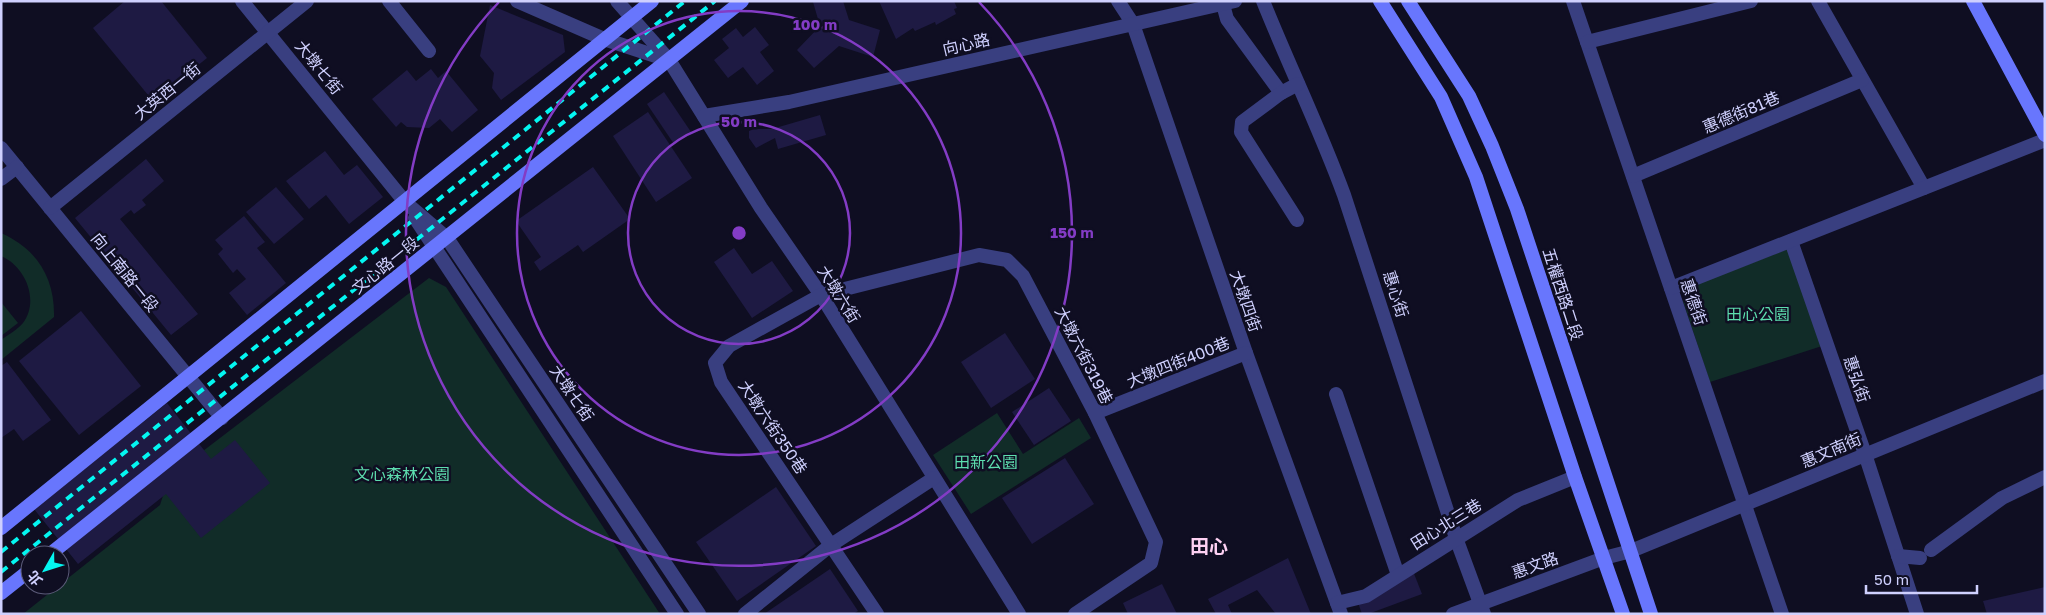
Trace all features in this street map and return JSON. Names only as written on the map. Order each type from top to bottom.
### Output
[{"type":"main road","points":[[1,528],[189,378],[652,1]]},
{"type":"main road","name":"文心路一段","points":[[63,545],[742,1]]},
{"type":"main road","points":[[1380,1],[1441,97],[1459,133],[1487,205],[1575,477],[1623,614]]},
{"type":"main road","name":"五權西路二段","points":[[1408,1],[1469,96],[1492,146],[1517,209],[1651,614]]},
{"type":"main road","points":[[1973,1],[2045,135]]},
{"type":"main road","points":[[1,593],[20,578]]},
{"type":"street","name":"大墩七街","points":[[242,1],[405,202],[677,614]]},
{"type":"street","name":"大英西一街","points":[[50,208],[307,1]]},
{"type":"street","points":[[389,1],[429,51]]},
{"type":"street","points":[[517,1],[604,39],[669,60]]},
{"type":"street","name":"大墩六街","points":[[617,1],[669,60],[761,208],[821,296],[1019,614]]},
{"type":"street","name":"大墩四街","points":[[1118,1],[1133,24],[1246,354],[1339,609]]},
{"type":"street","name":"惠心街","points":[[1263,1],[1324,141],[1344,195],[1456,538],[1482,609]]},
{"type":"street","name":"惠德街","points":[[1573,1],[1782,614]]},
{"type":"street","points":[[1587,42],[1750,1]]},
{"type":"street","points":[[1818,1],[1924,188]]},
{"type":"street","points":[[1227,2],[1227,19],[1281,93]]},
{"type":"street","name":"向心路","points":[[704,116],[789,102],[1227,2]]},
{"type":"street","name":"惠德街81巷","points":[[1633,176],[1862,80]]},
{"type":"street","points":[[1297,220],[1241,132],[1242,122],[1281,93],[1298,84]]},
{"type":"street","points":[[1671,288],[2045,140]]},
{"type":"street","name":"向上南路一段","points":[[1,148],[222,418]]},
{"type":"street","points":[[1,179],[17,167]]},
{"type":"street","name":"大墩七街","points":[[405,202],[447,238],[699,614]]},
{"type":"street","name":"惠弘街","points":[[1791,241],[1865,454],[1917,614]]},
{"type":"street","name":"大墩六街319巷","points":[[821,296],[979,255],[1007,260],[1024,276],[1095,413],[1156,542],[1151,563],[1075,614]]},
{"type":"street","name":"大墩六街350巷","points":[[821,296],[729,346],[715,363],[721,382],[877,614]]},
{"type":"street","name":"大墩四街400巷","points":[[1095,413],[1246,354]]},
{"type":"street","name":"惠文南街","points":[[1631,551],[2045,380]]},
{"type":"street","points":[[1336,394],[1398,575]]},
{"type":"street","name":"田心北三巷","points":[[1339,609],[1366,596],[1518,500],[1575,477]]},
{"type":"street","points":[[1898,556],[1926,554],[2002,498],[2045,477]]},
{"type":"street","points":[[745,614],[831,545],[934,478]]},
{"type":"street","name":"惠文路","points":[[1453,614],[1482,609],[1604,558],[1631,551]]},
{"type":"green space","points":[[1,233],[25,247],[41,266],[51,290],[54,317],[1,360],[1,340],[23,323],[28,314],[30,294],[23,276],[17,267],[1,256]]},
{"type":"green space","name":"田心公園","points":[[1788,249],[1822,346],[1710,382],[1683,301],[1687,288]]},
{"type":"green space","name":"文心森林公園","points":[[429,278],[446,287],[660,614],[23,614],[47,595],[70,595],[70,577],[160,505],[169,477]]},
{"type":"green space","points":[[1,302],[18,323],[1,336]]},
{"type":"green space","name":"田新公園","points":[[997,413],[1023,454],[1079,418],[1091,438],[971,514],[933,455]]},
{"type":"building","points":[[125,1],[161,1],[207,58],[153,101],[93,28]]},
{"type":"building","points":[[843,1],[849,20],[880,30],[873,57],[839,46],[814,68],[797,50],[820,26],[813,2]]},
{"type":"building","points":[[879,1],[954,1],[957,8],[954,9],[956,14],[936,25],[935,22],[915,31],[913,28],[896,39]]},
{"type":"building","points":[[490,5],[563,35],[565,52],[501,100],[492,88],[494,73],[480,56]]},
{"type":"building","points":[[755,27],[769,45],[760,52],[774,71],[757,85],[743,67],[728,78],[714,60],[729,48],[722,39],[736,28],[743,37]]},
{"type":"building","points":[[431,69],[438,78],[446,71],[478,110],[452,132],[440,119],[429,128],[407,127],[401,122],[396,127],[372,99],[407,70],[416,81]]},
{"type":"building","points":[[664,92],[691,132],[674,144],[647,104]]},
{"type":"building","points":[[648,112],[692,178],[656,202],[613,136]]},
{"type":"building","points":[[820,115],[826,135],[778,149],[775,138],[756,148],[749,138],[749,131],[754,129],[772,129]]},
{"type":"building","points":[[325,151],[344,175],[357,165],[383,197],[349,224],[326,195],[309,209],[286,181]]},
{"type":"building","points":[[146,159],[164,181],[142,200],[146,205],[134,214],[131,210],[120,219],[198,314],[171,335],[75,218]]},
{"type":"building","points":[[593,167],[630,219],[583,252],[578,245],[540,271],[534,262],[541,257],[516,221]]},
{"type":"building","points":[[276,187],[304,219],[274,244],[246,212]]},
{"type":"building","points":[[244,216],[265,242],[257,248],[286,283],[247,315],[229,293],[246,279],[237,269],[233,273],[218,254],[223,249],[215,240]]},
{"type":"building","points":[[734,248],[752,274],[772,261],[793,291],[752,318],[714,262]]},
{"type":"building","points":[[81,311],[141,386],[79,435],[19,361]]},
{"type":"building","points":[[1005,333],[1035,379],[991,408],[961,362]]},
{"type":"building","points":[[7,362],[51,420],[23,441],[14,429],[1,438],[1,366]]},
{"type":"building","points":[[1049,388],[1071,421],[1034,445],[1012,412]]},
{"type":"building","points":[[167,403],[211,459],[235,440],[270,483],[201,538],[166,494],[78,564],[70,554],[70,545],[63,545],[34,509]]},
{"type":"building","points":[[1065,458],[1094,504],[1032,544],[1002,498]]},
{"type":"building","points":[[776,487],[816,546],[737,601],[696,542]]},
{"type":"building","points":[[1288,558],[1311,614],[1276,614],[1257,590],[1228,605],[1232,614],[1216,614],[1208,599]]},
{"type":"building","points":[[1411,566],[1422,594],[1368,614],[1362,614],[1356,597]]},
{"type":"building","points":[[830,569],[858,611],[853,614],[764,614]]},
{"type":"building","points":[[1162,584],[1177,614],[1128,614],[1123,603]]},
{"type":"building","points":[[2045,587],[2045,614],[1987,614],[1983,601]]},
{"type":"railway","points":[[1,552],[685,1]]},
{"type":"railway","points":[[1,572],[715,1]]},
{"type":"district","name":"田心","points":[[1209,546]]}]
